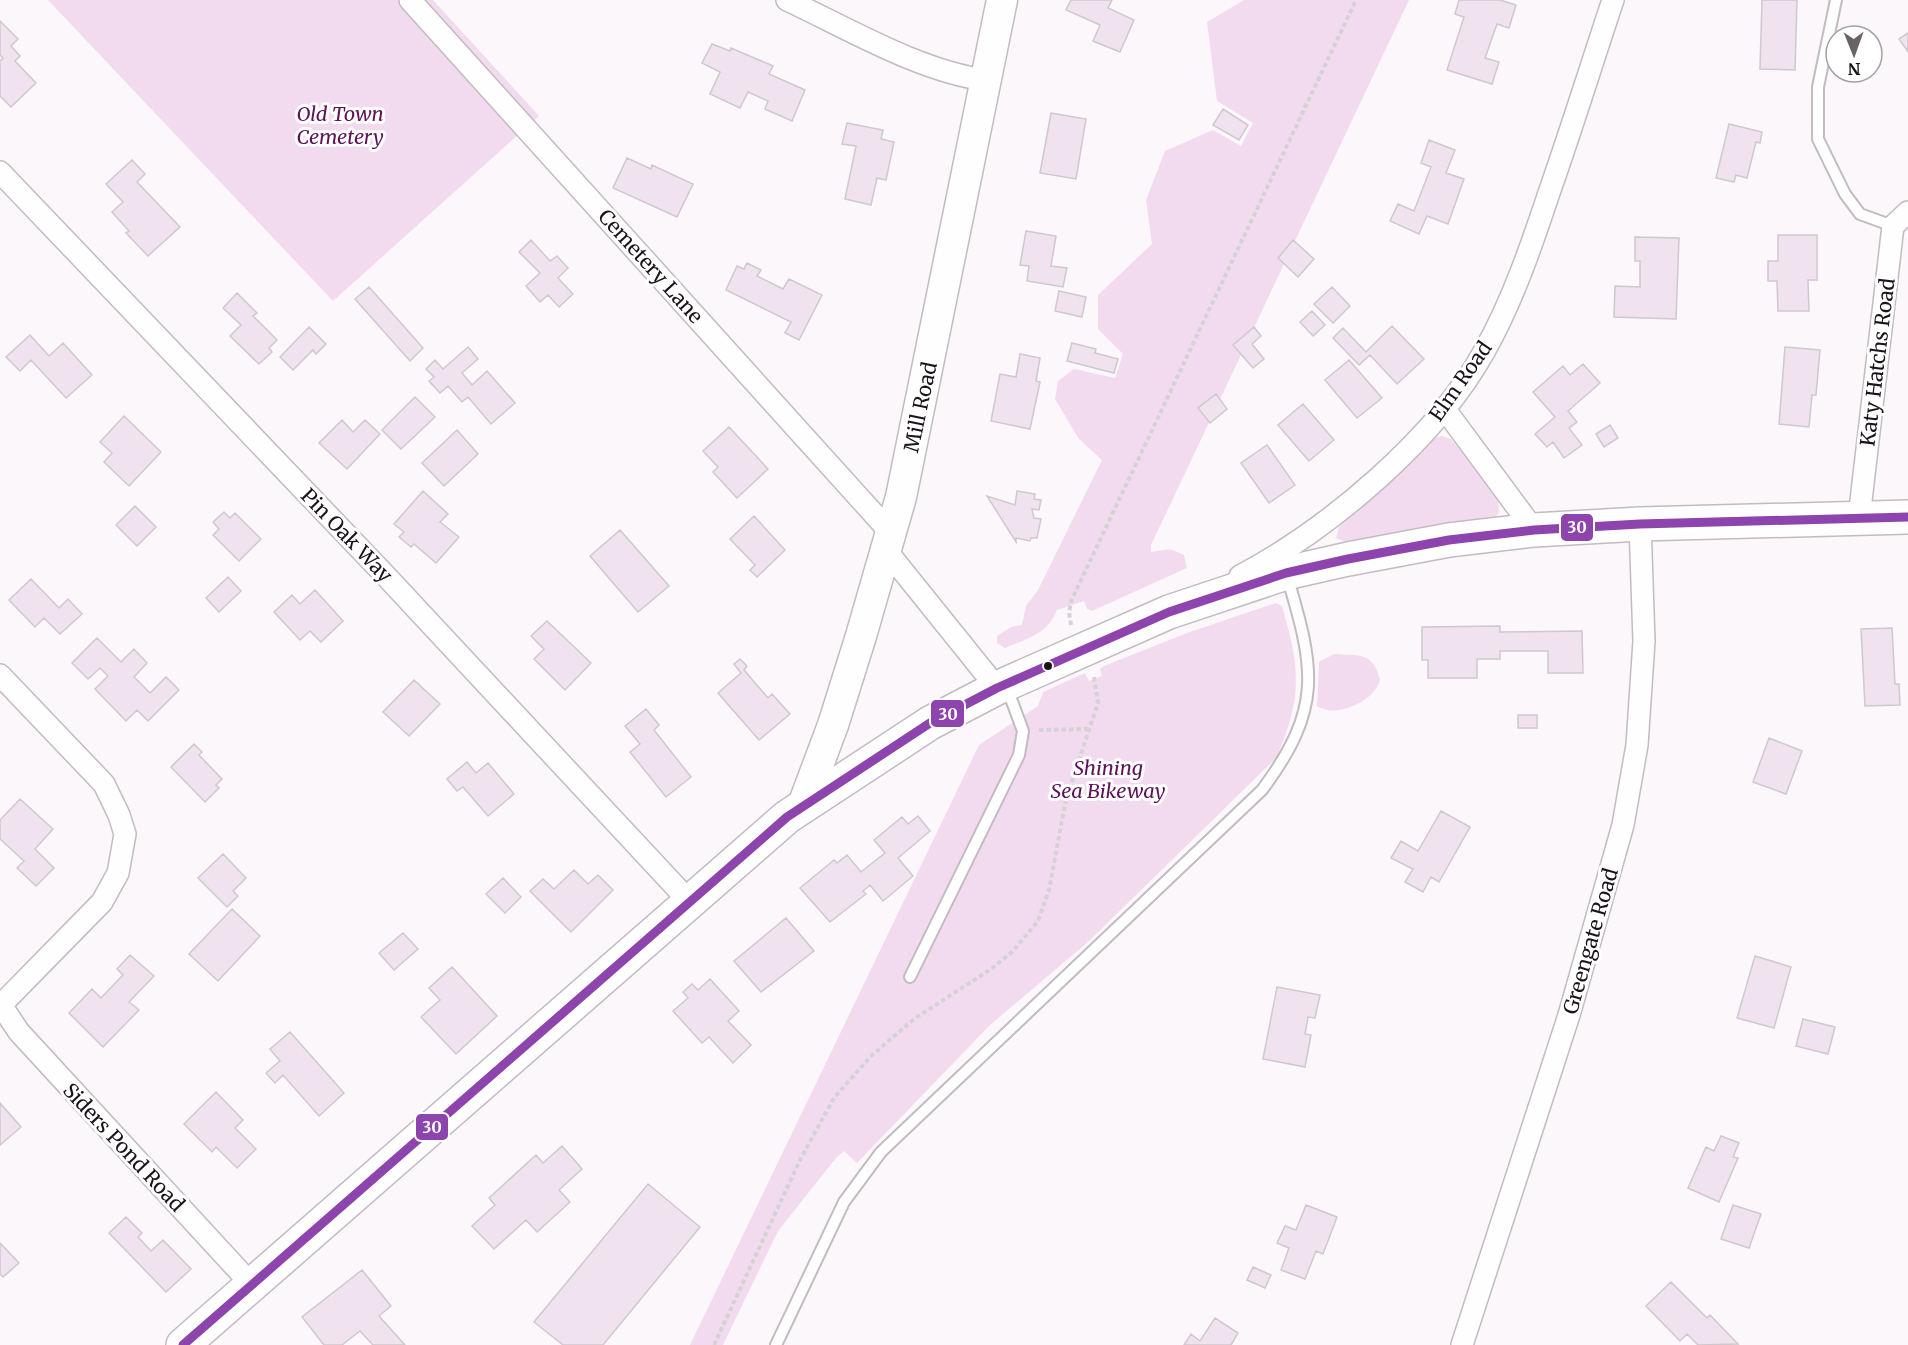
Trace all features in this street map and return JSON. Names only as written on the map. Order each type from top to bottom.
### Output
[{"type":"highway","points":[[183,1345],[689,901],[803,805],[930,723],[1001,686],[1169,612],[1286,573],[1449,540],[1534,530],[1640,524],[1908,517]]},
{"type":"street","name":"Cemetery Lane","points":[[410,0],[889,541],[1001,686]]},
{"type":"street","points":[[787,0],[918,60],[957,75],[986,80]]},
{"type":"street","name":"Mill Road","points":[[803,805],[833,725],[889,541],[930,357],[1002,0]]},
{"type":"street","name":"Elm Road","points":[[1169,612],[1264,563],[1332,516],[1411,445],[1444,408],[1485,351],[1529,252],[1613,0]]},
{"type":"street","name":"Pin Oak Way","points":[[0,172],[385,575],[689,901]]},
{"type":"street","name":"Katy Hatchs Road","points":[[1859,518],[1901,219]]},
{"type":"street","points":[[1444,408],[1534,530]]},
{"type":"street","name":"Greengate Road","points":[[1462,1345],[1569,1015],[1623,825],[1637,745],[1644,641],[1640,524]]},
{"type":"street","name":"Siders Pond Road","points":[[0,675],[104,784],[119,814],[125,834],[118,873],[102,902],[1,1005],[19,1032],[252,1285]]},
{"type":"lane","points":[[1836,0],[1818,87],[1818,139],[1845,194],[1860,214],[1901,219]]},
{"type":"lane","points":[[776,1345],[844,1202],[881,1152],[1262,790],[1286,758],[1304,719],[1308,699],[1308,671],[1304,631],[1286,573]]},
{"type":"lane","points":[[910,977],[1019,755],[1023,731],[1001,686]]},
{"type":"path","points":[[714,1345],[801,1158],[834,1098],[870,1057],[914,1019],[991,969],[1012,952],[1038,921],[1049,890],[1066,799],[1098,703],[1069,612],[1072,600],[1356,0]]},
{"type":"path","points":[[1023,731],[1089,729]]},
{"type":"green space","name":"Old Town Cemetery","points":[[48,0],[433,0],[539,116],[333,301]]},
{"type":"green space","points":[[1244,0],[1409,0],[1151,545],[1151,552],[1170,549],[1184,555],[1187,568],[1092,611],[1087,609],[1084,601],[1057,610],[1042,630],[1005,648],[997,643],[997,636],[1011,627],[1022,625],[1026,606],[1038,590],[1102,460],[1079,439],[1055,399],[1058,381],[1074,369],[1115,378],[1123,354],[1098,329],[1098,295],[1152,244],[1146,200],[1165,151],[1213,130],[1241,146],[1253,123],[1217,101],[1207,22]]},
{"type":"green space","points":[[1442,436],[1451,439],[1498,494],[1499,513],[1494,518],[1346,542],[1336,538],[1339,527],[1433,438]]},
{"type":"green space","name":"Shining Sea Bikeway","points":[[1276,603],[1282,606],[1288,628],[1296,683],[1291,718],[1276,758],[1088,942],[990,1025],[857,1163],[844,1151],[836,1158],[778,1231],[723,1345],[690,1345],[979,745],[1038,706],[1043,692],[1085,673],[1089,681],[1102,676],[1100,669],[1104,666],[1187,633]]},
{"type":"green space","points":[[1334,654],[1364,657],[1373,664],[1380,680],[1377,688],[1363,701],[1354,706],[1334,710],[1317,706],[1319,662]]},
{"type":"building","points":[[1071,0],[1112,0],[1108,8],[1134,20],[1120,52],[1093,41],[1100,25],[1066,10]]},
{"type":"building","points":[[1459,0],[1500,0],[1516,5],[1509,28],[1497,24],[1485,58],[1499,62],[1492,84],[1447,70],[1464,17],[1455,14]]},
{"type":"building","points":[[1762,0],[1797,0],[1795,70],[1760,69]]},
{"type":"building","points":[[0,21],[18,39],[11,46],[20,56],[15,61],[36,83],[11,107],[0,96],[0,61],[3,58],[0,55]]},
{"type":"building","points":[[1908,33],[1908,52],[1899,39]]},
{"type":"building","points":[[712,44],[730,51],[731,48],[773,66],[769,74],[805,90],[792,121],[765,109],[768,101],[748,92],[740,108],[710,94],[720,72],[702,63]]},
{"type":"building","points":[[1223,109],[1248,125],[1239,140],[1213,125]]},
{"type":"building","points":[[1051,113],[1086,119],[1076,179],[1040,173]]},
{"type":"building","points":[[847,123],[883,130],[881,139],[894,142],[886,180],[877,178],[871,205],[845,199],[856,146],[842,144]]},
{"type":"building","points":[[1729,124],[1762,132],[1760,143],[1756,142],[1747,178],[1736,175],[1734,182],[1716,178]]},
{"type":"building","points":[[1429,140],[1455,150],[1446,173],[1464,179],[1448,224],[1427,216],[1419,234],[1390,221],[1398,204],[1414,211],[1431,167],[1421,163]]},
{"type":"building","points":[[627,158],[651,169],[652,165],[693,184],[677,217],[613,188]]},
{"type":"building","points":[[132,160],[145,174],[137,182],[180,227],[148,256],[126,233],[129,231],[112,212],[123,202],[106,184]]},
{"type":"building","points":[[1026,231],[1056,236],[1051,266],[1067,268],[1063,287],[1027,281],[1029,266],[1020,265]]},
{"type":"building","points":[[1778,235],[1817,235],[1817,280],[1808,280],[1809,311],[1778,311],[1777,281],[1768,281],[1768,261],[1778,261]]},
{"type":"building","points":[[1635,237],[1679,238],[1676,319],[1614,317],[1615,286],[1640,287],[1640,261],[1635,261]]},
{"type":"building","points":[[531,240],[550,261],[557,256],[568,268],[558,278],[573,294],[559,307],[548,295],[540,302],[526,286],[540,273],[519,252]]},
{"type":"building","points":[[1293,240],[1314,259],[1298,277],[1278,258]]},
{"type":"building","points":[[747,263],[761,270],[757,276],[783,289],[789,279],[822,295],[799,340],[785,333],[791,322],[726,290],[737,266],[744,269]]},
{"type":"building","points":[[369,287],[423,348],[410,361],[355,299]]},
{"type":"building","points":[[1332,287],[1350,306],[1333,323],[1314,304]]},
{"type":"building","points":[[1059,291],[1086,297],[1082,317],[1055,311]]},
{"type":"building","points":[[237,293],[257,313],[253,316],[277,340],[269,348],[272,352],[259,364],[230,336],[241,325],[223,308]]},
{"type":"building","points":[[1312,311],[1325,325],[1313,336],[1300,322]]},
{"type":"building","points":[[1392,326],[1424,359],[1397,384],[1370,355],[1359,365],[1333,338],[1343,328],[1366,352]]},
{"type":"building","points":[[309,327],[326,344],[316,354],[313,350],[293,370],[280,357]]},
{"type":"building","points":[[1254,327],[1261,336],[1252,344],[1264,359],[1253,368],[1233,345]]},
{"type":"building","points":[[30,335],[49,356],[63,343],[92,375],[66,398],[31,360],[20,371],[6,357]]},
{"type":"building","points":[[1072,343],[1096,349],[1095,353],[1118,359],[1114,373],[1067,361]]},
{"type":"building","points":[[468,347],[478,359],[462,373],[472,385],[487,371],[515,403],[491,424],[468,397],[462,402],[448,386],[440,393],[429,381],[434,377],[426,369],[435,360],[443,369]]},
{"type":"building","points":[[1785,347],[1820,350],[1816,395],[1812,395],[1809,427],[1779,424]]},
{"type":"building","points":[[1020,354],[1040,358],[1036,381],[1040,382],[1030,429],[991,421],[1000,374],[1016,377]]},
{"type":"building","points":[[1349,360],[1382,398],[1357,418],[1325,380]]},
{"type":"building","points":[[1583,364],[1600,383],[1568,411],[1577,422],[1569,428],[1582,445],[1564,458],[1553,442],[1547,447],[1535,434],[1555,417],[1533,392],[1563,366],[1570,375]]},
{"type":"building","points":[[1216,394],[1227,409],[1210,423],[1198,408]]},
{"type":"building","points":[[415,397],[435,417],[401,449],[382,430]]},
{"type":"building","points":[[1303,404],[1334,440],[1309,461],[1278,425]]},
{"type":"building","points":[[124,416],[161,452],[129,486],[104,462],[112,453],[100,442]]},
{"type":"building","points":[[342,420],[353,432],[365,420],[380,434],[347,469],[319,443]]},
{"type":"building","points":[[1610,425],[1618,438],[1604,447],[1596,434]]},
{"type":"building","points":[[729,427],[768,469],[737,498],[713,472],[718,467],[703,451]]},
{"type":"building","points":[[457,430],[478,454],[444,486],[422,463]]},
{"type":"building","points":[[1267,445],[1295,485],[1269,503],[1241,463]]},
{"type":"building","points":[[423,491],[448,514],[440,522],[459,537],[436,563],[414,544],[411,547],[399,537],[404,532],[394,524]]},
{"type":"building","points":[[1017,491],[1035,494],[1034,499],[1041,500],[1039,510],[1032,509],[1034,518],[1041,519],[1037,538],[1031,538],[1030,541],[1016,538],[1016,542],[987,496],[1015,505]]},
{"type":"building","points":[[135,506],[156,527],[137,546],[116,525]]},
{"type":"building","points":[[224,512],[230,518],[235,513],[261,539],[239,561],[213,535],[219,529],[213,522]]},
{"type":"building","points":[[754,516],[785,550],[757,577],[750,570],[755,565],[730,539]]},
{"type":"building","points":[[620,530],[669,586],[638,612],[590,556]]},
{"type":"building","points":[[228,577],[241,591],[219,612],[206,598]]},
{"type":"building","points":[[31,579],[59,608],[68,599],[82,614],[60,634],[44,618],[35,627],[9,600]]},
{"type":"building","points":[[315,590],[343,621],[321,642],[310,631],[300,640],[274,612],[292,595],[300,604]]},
{"type":"building","points":[[547,621],[591,663],[565,690],[534,659],[544,649],[531,636]]},
{"type":"building","points":[[1500,626],[1500,632],[1582,631],[1583,673],[1548,673],[1548,651],[1500,651],[1500,659],[1477,659],[1477,678],[1428,678],[1428,660],[1422,660],[1422,627]]},
{"type":"building","points":[[1892,628],[1895,684],[1899,684],[1900,705],[1865,706],[1861,629]]},
{"type":"building","points":[[97,638],[121,662],[134,649],[147,663],[134,677],[150,693],[166,677],[179,690],[148,721],[137,710],[126,721],[95,689],[108,676],[100,668],[88,679],[72,663]]},
{"type":"building","points":[[740,659],[747,666],[744,670],[768,698],[772,694],[790,714],[759,740],[718,693],[741,673],[734,664]]},
{"type":"building","points":[[414,680],[440,704],[409,736],[383,712]]},
{"type":"building","points":[[646,709],[659,725],[654,730],[691,777],[666,797],[630,752],[640,744],[625,726]]},
{"type":"building","points":[[1518,715],[1537,715],[1537,728],[1518,728]]},
{"type":"building","points":[[1769,738],[1802,751],[1786,794],[1753,782]]},
{"type":"building","points":[[194,744],[202,752],[199,755],[222,779],[216,785],[219,788],[205,802],[171,767]]},
{"type":"building","points":[[467,762],[476,773],[488,763],[514,794],[488,816],[463,787],[457,791],[447,779]]},
{"type":"building","points":[[20,799],[53,829],[35,849],[54,868],[36,886],[17,868],[24,861],[0,839],[0,820]]},
{"type":"building","points":[[1441,811],[1470,827],[1439,882],[1431,877],[1423,892],[1405,882],[1413,869],[1391,858],[1401,841],[1418,851]]},
{"type":"building","points":[[918,816],[930,831],[898,858],[913,876],[883,901],[870,885],[863,891],[866,894],[830,922],[800,888],[834,860],[837,863],[847,855],[861,872],[885,853],[874,840],[902,817],[908,824]]},
{"type":"building","points":[[223,854],[246,878],[233,891],[238,896],[227,907],[198,878]]},
{"type":"building","points":[[574,870],[588,884],[598,875],[613,890],[571,932],[530,891],[543,879],[554,889]]},
{"type":"building","points":[[503,878],[521,897],[505,913],[486,894]]},
{"type":"building","points":[[232,909],[260,936],[218,981],[189,954]]},
{"type":"building","points":[[786,918],[814,951],[761,992],[734,961]]},
{"type":"building","points":[[403,933],[418,949],[394,970],[379,953]]},
{"type":"building","points":[[130,955],[154,976],[129,1002],[139,1010],[103,1047],[69,1013],[92,989],[101,998],[123,975],[117,969]]},
{"type":"building","points":[[1755,956],[1791,967],[1774,1028],[1737,1018]]},
{"type":"building","points":[[452,967],[497,1016],[456,1054],[421,1017],[440,1000],[429,988]]},
{"type":"building","points":[[710,979],[739,1011],[728,1021],[751,1045],[733,1063],[709,1037],[702,1043],[673,1011],[688,998],[683,992],[692,984],[698,990]]},
{"type":"building","points":[[1277,987],[1320,995],[1315,1018],[1308,1017],[1305,1034],[1311,1035],[1305,1067],[1263,1059]]},
{"type":"building","points":[[1803,1019],[1835,1027],[1828,1054],[1796,1046]]},
{"type":"building","points":[[290,1032],[344,1093],[319,1116],[283,1075],[275,1083],[266,1073],[280,1061],[270,1049]]},
{"type":"building","points":[[216,1092],[243,1120],[235,1128],[256,1149],[237,1168],[216,1147],[212,1152],[184,1124]]},
{"type":"building","points":[[0,1103],[21,1127],[0,1145]]},
{"type":"building","points":[[1721,1136],[1739,1143],[1733,1157],[1738,1158],[1719,1202],[1688,1188],[1706,1147],[1714,1151]]},
{"type":"building","points":[[562,1146],[582,1169],[559,1190],[570,1202],[537,1232],[526,1220],[494,1249],[472,1226],[495,1205],[489,1198],[536,1155],[543,1163]]},
{"type":"building","points":[[648,1184],[700,1227],[603,1345],[563,1345],[534,1322]]},
{"type":"building","points":[[1306,1205],[1337,1217],[1323,1254],[1316,1251],[1305,1279],[1281,1270],[1289,1248],[1277,1243],[1285,1226],[1296,1230]]},
{"type":"building","points":[[1733,1205],[1761,1214],[1749,1248],[1721,1239]]},
{"type":"building","points":[[126,1217],[142,1233],[138,1237],[151,1251],[163,1240],[191,1269],[166,1292],[109,1233]]},
{"type":"building","points":[[0,1243],[19,1263],[3,1277],[0,1274]]},
{"type":"building","points":[[1253,1267],[1271,1275],[1265,1288],[1247,1280]]},
{"type":"building","points":[[362,1270],[391,1306],[379,1316],[405,1345],[373,1345],[360,1331],[342,1345],[324,1345],[302,1317]]},
{"type":"building","points":[[1671,1282],[1707,1318],[1710,1315],[1738,1344],[1698,1345],[1687,1334],[1680,1341],[1646,1306]]},
{"type":"building","points":[[1215,1318],[1238,1333],[1231,1345],[1184,1345],[1191,1334],[1200,1341]]},
{"type":"transit line","name":"30","points":[[183,1345],[787,817],[930,723],[997,688],[1169,612],[1286,573],[1449,540],[1534,530],[1640,524],[1908,517]]}]
